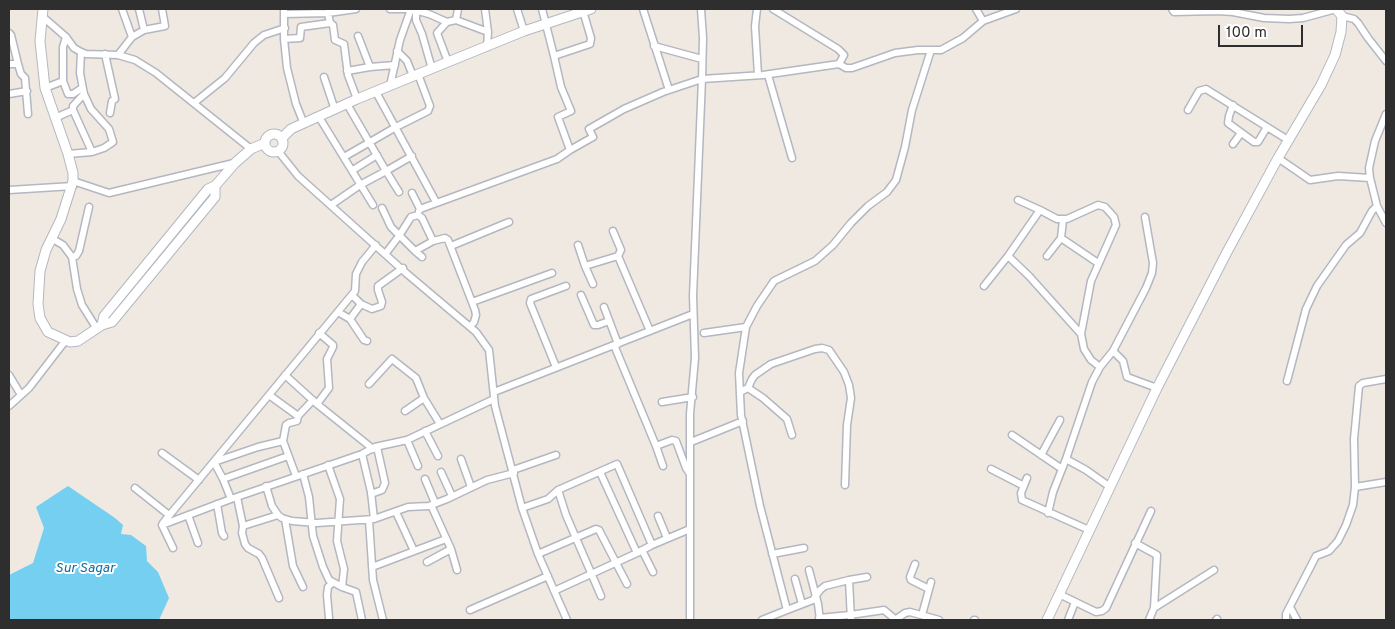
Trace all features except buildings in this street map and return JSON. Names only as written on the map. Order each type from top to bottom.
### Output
[{"type":"street","points":[[122,9],[132,37]]},
{"type":"street","points":[[139,9],[144,30]]},
{"type":"street","points":[[118,55],[132,37],[144,30],[165,26],[162,9]]},
{"type":"street","points":[[304,124],[296,104],[287,68],[284,11],[356,9]]},
{"type":"street","points":[[390,9],[413,9],[447,22],[456,20],[488,32]]},
{"type":"street","points":[[390,86],[406,20],[413,9]]},
{"type":"street","points":[[413,9],[432,68]]},
{"type":"street","points":[[456,20],[458,9]]},
{"type":"street","points":[[486,9],[488,32],[486,47]]},
{"type":"street","points":[[517,9],[524,31]]},
{"type":"street","points":[[542,9],[561,87],[571,111],[558,117],[570,150]]},
{"type":"street","points":[[643,9],[669,90]]},
{"type":"street","points":[[690,620],[690,414],[695,358],[693,314],[702,79],[700,9]]},
{"type":"street","points":[[756,9],[755,26],[758,75]]},
{"type":"street","points":[[774,9],[838,49],[844,55],[838,64]]},
{"type":"street","points":[[976,9],[983,21]]},
{"type":"street","points":[[386,253],[411,217],[436,202],[557,159],[593,137],[589,129],[624,109],[669,90],[702,79],[768,74],[838,64],[846,68],[852,68],[895,53],[918,50],[942,50],[963,38],[983,21],[1016,9]]},
{"type":"street","points":[[1172,9],[1174,12],[1233,12],[1264,18],[1289,19],[1338,11],[1358,23],[1386,61]]},
{"type":"street","points":[[278,152],[282,147],[282,138],[291,129],[432,68],[524,31],[587,10],[591,38],[590,44],[554,56]]},
{"type":"street","points":[[329,11],[335,40],[344,44],[347,70],[357,100]]},
{"type":"street","points":[[1047,620],[1157,388],[1227,252],[1288,140],[1321,85],[1335,55],[1342,32],[1338,11]]},
{"type":"street","points":[[43,13],[74,48],[86,54],[118,55],[135,60],[149,68],[251,149]]},
{"type":"street","points":[[43,13],[40,41],[45,88],[73,173],[73,184],[40,271],[38,304],[40,318],[48,332],[66,340],[78,341],[99,327],[104,316],[208,189],[215,186],[235,163],[251,149],[265,143],[268,137],[277,135],[282,138]]},
{"type":"street","points":[[447,22],[437,33],[448,62]]},
{"type":"street","points":[[284,38],[300,38],[301,27],[330,23]]},
{"type":"street","points":[[194,103],[225,78],[254,43],[264,36],[285,28]]},
{"type":"street","points":[[9,33],[21,74],[25,78],[28,114]]},
{"type":"street","points":[[358,36],[370,67]]},
{"type":"street","points":[[66,38],[63,47],[64,81],[68,94],[83,91]]},
{"type":"street","points":[[654,46],[702,59]]},
{"type":"street","points":[[787,610],[760,506],[743,421],[739,373],[746,327],[774,281],[815,262],[868,206],[887,192],[896,180],[912,110],[931,50]]},
{"type":"street","points":[[344,157],[430,109],[416,75],[407,61],[397,51]]},
{"type":"street","points":[[68,154],[92,152],[104,148],[113,142],[109,129],[91,109],[83,91],[80,73],[81,52]]},
{"type":"street","points":[[105,54],[115,99],[112,101],[110,113]]},
{"type":"street","points":[[9,64],[18,64]]},
{"type":"street","points":[[347,70],[395,65]]},
{"type":"street","points":[[768,74],[792,158]]},
{"type":"street","points":[[324,77],[335,110]]},
{"type":"street","points":[[45,88],[64,81]]},
{"type":"street","points":[[1188,110],[1200,91],[1206,89],[1288,140]]},
{"type":"street","points":[[9,94],[27,91]]},
{"type":"street","points":[[55,118],[72,110],[83,91]]},
{"type":"street","points":[[376,92],[436,202]]},
{"type":"street","points":[[347,104],[399,192]]},
{"type":"street","points":[[1234,105],[1228,123],[1254,142],[1258,142],[1267,127]]},
{"type":"street","points":[[72,110],[92,152]]},
{"type":"street","points":[[1386,114],[1375,141],[1369,168],[1377,206],[1386,223]]},
{"type":"street","points":[[319,117],[373,205]]},
{"type":"street","points":[[1233,144],[1241,133]]},
{"type":"street","points":[[265,143],[270,151],[278,152],[298,176],[403,268],[406,273],[470,326],[489,350],[495,406],[522,508],[538,554],[567,620]]},
{"type":"street","points":[[353,170],[377,155]]},
{"type":"street","points":[[331,205],[360,185],[412,156]]},
{"type":"street","points":[[1278,158],[1310,180],[1338,176],[1370,178]]},
{"type":"street","points":[[9,190],[73,184],[109,193],[235,163]]},
{"type":"street","points":[[412,193],[433,241]]},
{"type":"street","points":[[1018,200],[1057,219],[1070,219],[1098,205],[1105,207],[1114,217],[1114,229],[1091,281],[1081,334],[1084,349],[1090,360],[1100,367]]},
{"type":"street","points":[[1288,381],[1304,316],[1317,286],[1346,245],[1360,233],[1372,211],[1377,206]]},
{"type":"street","points":[[72,257],[76,256],[79,251],[89,207]]},
{"type":"street","points":[[382,208],[389,224],[422,257]]},
{"type":"street","points":[[984,286],[1008,256],[1040,210]]},
{"type":"street","points":[[1048,513],[1053,492],[1066,460],[1092,382],[1100,367],[1113,351],[1152,273],[1153,263],[1145,217]]},
{"type":"street","points":[[1047,256],[1061,238],[1063,220]]},
{"type":"street","points":[[450,246],[509,222]]},
{"type":"street","points":[[585,266],[618,256],[621,250],[613,231]]},
{"type":"street","points":[[51,238],[63,245],[72,257],[82,306],[99,327]]},
{"type":"street","points":[[415,251],[433,241],[446,238],[476,315],[474,322],[470,326]]},
{"type":"street","points":[[1061,238],[1098,263]]},
{"type":"street","points":[[162,525],[352,295],[355,291],[356,274],[362,262],[376,245]]},
{"type":"street","points":[[578,245],[593,284]]},
{"type":"street","points":[[618,256],[650,331]]},
{"type":"street","points":[[1008,256],[1029,276],[1081,334]]},
{"type":"street","points":[[352,295],[361,304],[372,309],[381,306],[382,302],[378,286],[403,268]]},
{"type":"street","points":[[472,302],[552,273]]},
{"type":"street","points":[[556,367],[530,303],[531,299],[566,286]]},
{"type":"street","points":[[581,295],[594,325],[598,326],[609,321]]},
{"type":"street","points":[[350,320],[361,304]]},
{"type":"street","points":[[604,307],[616,344],[663,466]]},
{"type":"street","points":[[338,312],[350,320],[364,340],[367,341]]},
{"type":"street","points":[[162,525],[375,448],[407,440],[494,395],[556,367],[693,314]]},
{"type":"street","points":[[704,333],[746,327]]},
{"type":"street","points":[[319,333],[333,345],[327,359],[330,383],[328,388],[315,402],[298,416],[297,421],[286,426],[283,441],[288,456],[309,497],[311,522],[323,567],[332,583],[356,592],[362,620]]},
{"type":"street","points":[[9,406],[29,388],[66,340]]},
{"type":"street","points":[[740,392],[748,388],[752,379],[771,364],[815,349],[829,350],[844,372],[851,398],[846,439],[844,485]]},
{"type":"street","points":[[1113,351],[1123,361],[1127,377],[1157,388]]},
{"type":"street","points":[[369,384],[392,359],[416,378],[424,398],[440,424]]},
{"type":"street","points":[[9,375],[21,395]]},
{"type":"street","points":[[285,375],[315,402],[375,448],[385,483],[382,490],[371,494]]},
{"type":"street","points":[[1286,620],[1286,614],[1316,556],[1328,551],[1338,541],[1354,505],[1354,439],[1359,386],[1363,383],[1386,379]]},
{"type":"street","points":[[748,388],[763,398],[787,419],[792,435]]},
{"type":"street","points":[[269,395],[298,416]]},
{"type":"street","points":[[662,402],[692,397]]},
{"type":"street","points":[[405,411],[424,398]]},
{"type":"street","points":[[1042,455],[1060,420]]},
{"type":"street","points":[[691,442],[743,421]]},
{"type":"street","points":[[425,431],[438,456]]},
{"type":"street","points":[[1012,435],[1062,469]]},
{"type":"street","points":[[407,440],[418,466]]},
{"type":"street","points":[[656,446],[672,440],[676,441],[690,475]]},
{"type":"street","points":[[214,462],[258,447],[283,441]]},
{"type":"street","points":[[162,454],[199,480]]},
{"type":"street","points":[[362,454],[371,494],[372,567],[377,599],[383,620]]},
{"type":"street","points":[[223,479],[288,456]]},
{"type":"street","points":[[266,486],[272,506],[278,516],[285,519],[311,522],[338,522],[371,519],[408,507],[433,504],[486,480],[556,456]]},
{"type":"street","points":[[461,459],[471,487]]},
{"type":"street","points":[[1066,460],[1086,470],[1110,487]]},
{"type":"street","points":[[214,462],[234,498],[245,544],[262,558],[279,598]]},
{"type":"street","points":[[522,508],[548,499],[558,490],[617,464],[652,545]]},
{"type":"street","points":[[328,465],[340,499],[337,541],[344,569],[342,587]]},
{"type":"street","points":[[992,469],[1024,486]]},
{"type":"street","points":[[441,472],[452,496]]},
{"type":"street","points":[[600,472],[640,552],[653,572]]},
{"type":"street","points":[[1027,478],[1021,493],[1022,500],[1089,530]]},
{"type":"street","points":[[425,479],[457,570]]},
{"type":"street","points":[[1355,487],[1386,482]]},
{"type":"street","points":[[135,488],[169,516]]},
{"type":"street","points":[[558,490],[566,515],[601,596]]},
{"type":"street","points":[[216,504],[224,536]]},
{"type":"street","points":[[1059,594],[1096,612],[1106,608],[1135,543],[1152,511]]},
{"type":"street","points":[[396,512],[414,551]]},
{"type":"street","points":[[188,515],[198,543]]},
{"type":"street","points":[[242,526],[278,516]]},
{"type":"street","points":[[658,516],[667,538]]},
{"type":"street","points":[[285,519],[293,566],[303,587]]},
{"type":"street","points":[[162,525],[172,548]]},
{"type":"street","points":[[538,554],[596,529],[599,530],[627,584]]},
{"type":"street","points":[[554,591],[690,529]]},
{"type":"street","points":[[372,567],[446,539]]},
{"type":"street","points":[[1135,543],[1157,555],[1154,608],[1149,620]]},
{"type":"street","points":[[772,554],[804,548]]},
{"type":"street","points":[[428,562],[451,549]]},
{"type":"street","points":[[915,564],[910,577],[911,580],[930,586],[922,615]]},
{"type":"street","points":[[809,570],[817,596],[820,619],[851,618],[884,610],[896,620],[907,612],[939,620]]},
{"type":"street","points":[[1154,608],[1214,570]]},
{"type":"street","points":[[470,610],[548,576]]},
{"type":"street","points":[[762,620],[813,600],[825,586],[867,577]]},
{"type":"street","points":[[795,579],[802,604]]},
{"type":"street","points":[[849,580],[851,618]]},
{"type":"street","points":[[329,618],[326,595],[328,587],[332,583]]},
{"type":"street","points":[[1068,620],[1076,602]]},
{"type":"street","points":[[1290,607],[1297,620]]},
{"type":"water","name":"Sur Sagar","points":[[68,486],[123,525],[121,534],[131,535],[146,546],[147,561],[158,572],[169,598],[159,620],[9,620],[9,575],[33,563],[44,528],[36,507]]}]
